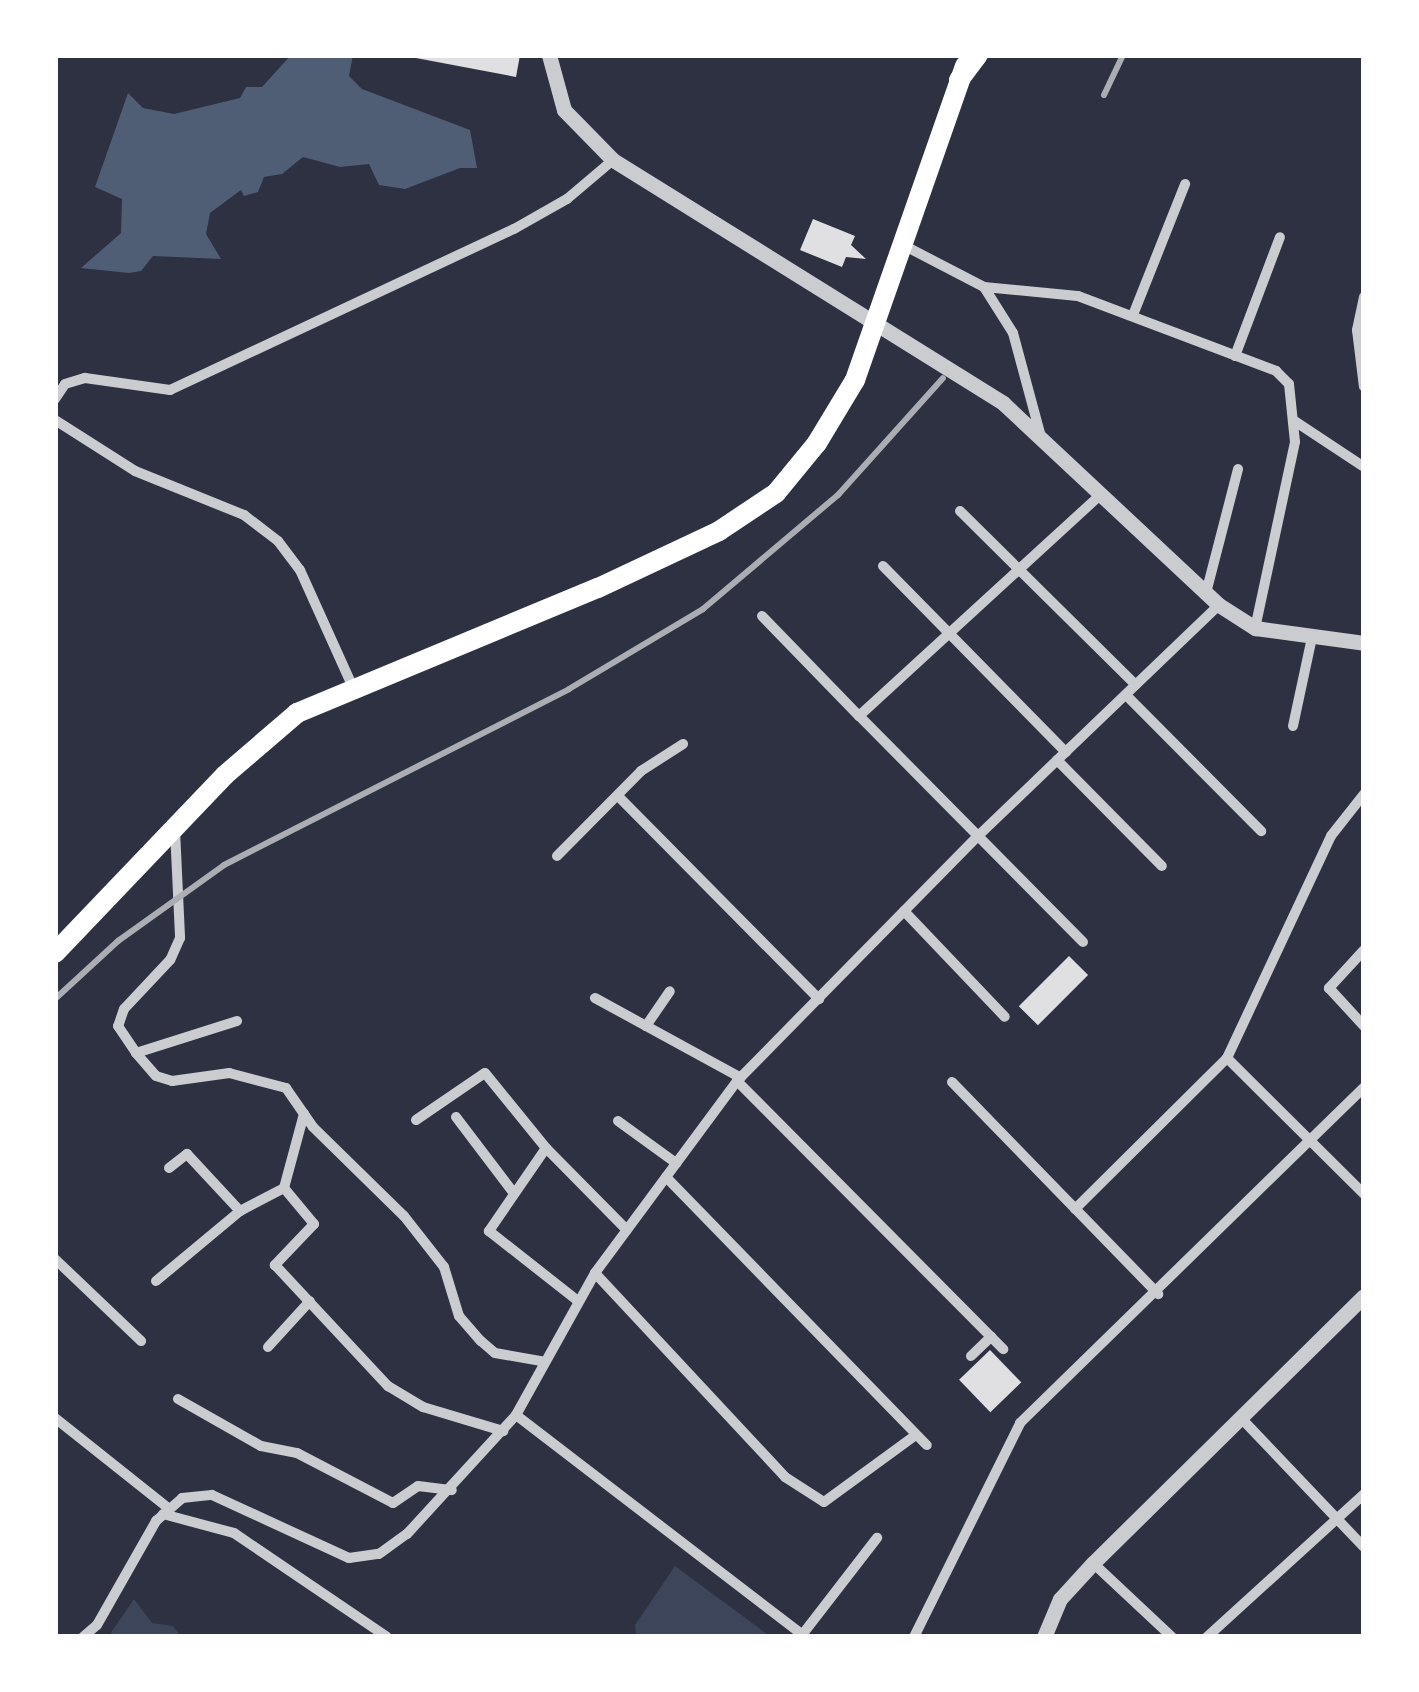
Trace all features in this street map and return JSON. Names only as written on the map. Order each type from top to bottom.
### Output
[{"type":"main road","points":[[55,953],[174,828],[297,713],[352,685],[598,588],[718,531],[776,494],[818,443],[855,380],[906,246],[970,55]]},
{"type":"main road","points":[[960,80],[978,55]]},
{"type":"street","points":[[549,55],[564,110],[612,160],[1004,403],[1218,606],[1255,628],[1364,643]]},
{"type":"street","points":[[55,398],[66,384],[85,378],[170,390],[514,228],[566,198],[612,160]]},
{"type":"street","points":[[1133,316],[1185,184]]},
{"type":"street","points":[[1236,356],[1280,237]]},
{"type":"street","points":[[906,246],[984,287],[1078,296],[1236,356],[1289,384],[1296,442],[1255,628]]},
{"type":"street","points":[[984,287],[1013,333],[1030,378],[1041,436]]},
{"type":"street","points":[[1364,297],[1356,330],[1364,387]]},
{"type":"street","points":[[55,420],[135,471],[244,515],[278,542],[300,570],[352,685]]},
{"type":"street","points":[[1293,420],[1364,467]]},
{"type":"street","points":[[1206,592],[1238,469]]},
{"type":"street","points":[[859,716],[1100,496]]},
{"type":"street","points":[[960,511],[1136,685]]},
{"type":"street","points":[[883,566],[1162,866]]},
{"type":"street","points":[[83,1637],[97,1625],[165,1511],[182,1498],[212,1495],[349,1558],[379,1554],[452,1490],[516,1415],[542,1361],[595,1273],[739,1080],[978,836],[1218,606]]},
{"type":"street","points":[[762,616],[1082,942]]},
{"type":"street","points":[[1294,726],[1312,638]]},
{"type":"street","points":[[1126,695],[1261,831]]},
{"type":"street","points":[[557,856],[641,771],[683,744]]},
{"type":"street","points":[[1075,1209],[1227,1058],[1331,836],[1364,794]]},
{"type":"street","points":[[618,796],[819,998]]},
{"type":"street","points":[[174,828],[180,938],[170,960],[124,1008],[118,1026],[136,1053],[156,1076],[172,1081],[229,1073],[286,1088],[304,1114],[414,1229],[444,1268],[459,1316],[482,1341],[495,1353],[542,1361]]},
{"type":"street","points":[[904,912],[1005,1016]]},
{"type":"street","points":[[1364,950],[1328,988],[1364,1026]]},
{"type":"street","points":[[646,1026],[670,990]]},
{"type":"street","points":[[595,998],[739,1080],[1004,1349]]},
{"type":"street","points":[[136,1053],[236,1021]]},
{"type":"street","points":[[1227,1058],[1364,1194]]},
{"type":"street","points":[[416,1120],[485,1073],[546,1148],[627,1230]]},
{"type":"street","points":[[952,1082],[1158,1294]]},
{"type":"street","points":[[914,1637],[1020,1424],[1158,1294],[1364,1087]]},
{"type":"street","points":[[156,1281],[240,1211],[284,1188],[304,1114]]},
{"type":"street","points":[[456,1117],[513,1192]]},
{"type":"street","points":[[618,1121],[676,1163]]},
{"type":"street","points":[[546,1148],[489,1232],[578,1301]]},
{"type":"street","points":[[168,1168],[187,1154],[240,1211]]},
{"type":"street","points":[[666,1177],[927,1445]]},
{"type":"street","points":[[284,1188],[314,1224],[275,1265],[403,1397],[502,1431]]},
{"type":"street","points":[[55,1258],[141,1341]]},
{"type":"street","points":[[595,1273],[785,1477],[824,1502],[916,1435]]},
{"type":"street","points":[[1044,1637],[1060,1599],[1093,1562],[1364,1296]]},
{"type":"street","points":[[268,1347],[310,1301]]},
{"type":"street","points":[[971,1356],[992,1337]]},
{"type":"street","points":[[178,1400],[261,1446],[296,1453],[393,1504],[418,1486],[452,1490]]},
{"type":"street","points":[[516,1415],[804,1636],[877,1538]]},
{"type":"street","points":[[1240,1417],[1364,1547]]},
{"type":"street","points":[[55,1418],[165,1511],[234,1532],[387,1637]]},
{"type":"street","points":[[1207,1637],[1332,1516],[1364,1494]]},
{"type":"street","points":[[1093,1562],[1172,1637]]},
{"type":"shaded area","points":[[291,55],[353,55],[349,76],[362,89],[470,130],[477,168],[460,168],[405,189],[379,185],[369,164],[340,167],[303,157],[282,174],[264,177],[258,192],[244,196],[241,190],[210,213],[206,234],[221,259],[153,256],[141,271],[129,273],[81,268],[121,233],[122,199],[95,187],[128,93],[143,108],[174,114],[240,98],[246,87],[262,87]]},
{"type":"shaded area","points":[[675,1566],[771,1637],[636,1637],[635,1625]]},
{"type":"shaded area","points":[[134,1599],[152,1623],[173,1626],[181,1637],[108,1637]]},
{"type":"building","points":[[400,55],[520,55],[516,77]]},
{"type":"building","points":[[813,219],[855,236],[851,245],[866,259],[846,257],[842,267],[800,250]]},
{"type":"building","points":[[1069,956],[1088,975],[1038,1025],[1019,1006]]},
{"type":"building","points":[[990,1350],[1021,1382],[990,1412],[959,1380]]},
{"type":"railway","points":[[1104,95],[1123,55]]},
{"type":"railway","points":[[55,999],[118,941],[224,865],[569,689],[703,609],[838,495],[943,378]]}]
